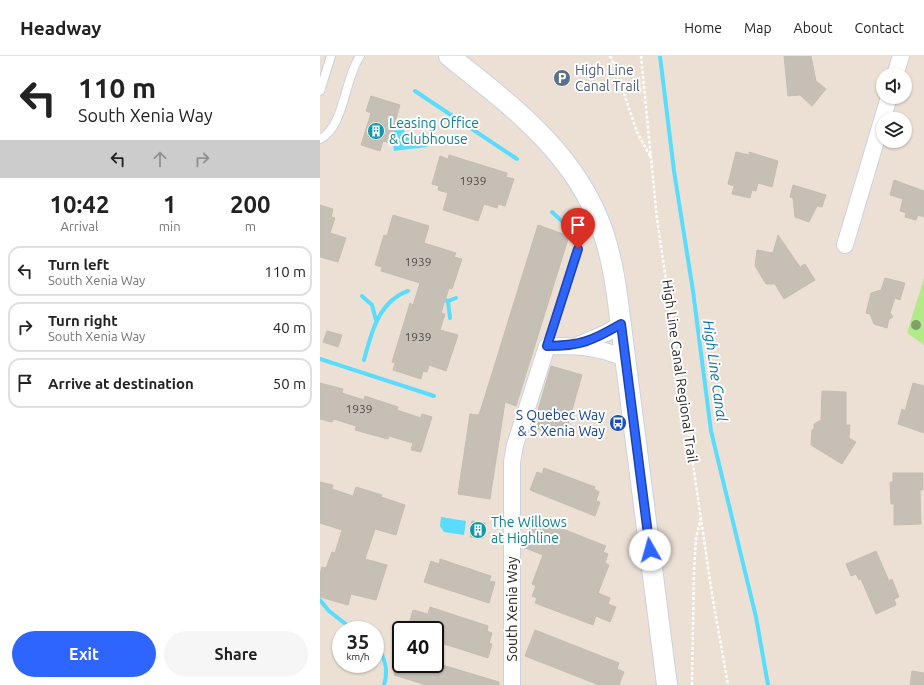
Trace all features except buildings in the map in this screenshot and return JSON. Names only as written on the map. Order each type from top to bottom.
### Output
[{"type":"street","points":[[449,56],[530,123],[552,146],[576,176],[593,208],[604,236],[612,267],[621,324],[667,685]]},
{"type":"street","points":[[897,68],[901,56]]},
{"type":"street","points":[[845,245],[887,104]]},
{"type":"street","points":[[577,345],[606,333],[621,324]]},
{"type":"street","points":[[547,346],[577,345],[608,350],[625,358]]},
{"type":"street","name":"South Xenia Way","points":[[512,685],[512,462],[515,445],[547,346]]},
{"type":"lane","points":[[320,91],[331,56]]},
{"type":"lane","points":[[320,139],[328,134],[334,126],[352,69],[360,56]]},
{"type":"lane","name":"South Xenia Way","points":[[547,346],[578,249]]},
{"type":"path","points":[[610,56],[637,132],[650,157]]},
{"type":"path","name":"High Line Canal Regional Trail","points":[[641,56],[658,227],[712,594],[728,685]]},
{"type":"path","points":[[692,685],[694,571],[696,538],[701,517]]},
{"type":"green space","points":[[924,278],[924,345],[907,333]]},
{"type":"water","points":[[404,129],[405,136],[425,133],[427,147],[394,151],[391,131]]},
{"type":"water","points":[[441,517],[466,521],[464,535],[444,532],[440,526]]},
{"type":"waterway","name":"High Line Canal","points":[[660,56],[674,171],[693,291],[711,431],[756,617],[768,685]]},
{"type":"waterway","points":[[415,91],[517,159]]},
{"type":"waterway","points":[[552,212],[565,224],[571,234]]},
{"type":"waterway","points":[[364,360],[373,329],[383,310],[390,302],[408,291]]},
{"type":"waterway","points":[[362,296],[372,305],[376,320]]},
{"type":"waterway","points":[[441,299],[448,301],[456,298]]},
{"type":"waterway","points":[[448,301],[450,318]]},
{"type":"waterway","points":[[320,359],[434,396]]},
{"type":"waterway","points":[[320,600],[329,611],[342,621]]},
{"type":"waterway","points":[[384,659],[386,667],[384,685]]},
{"type":"place","name":"High Line Canal Trail","points":[[562,78]]},
{"type":"place","name":"Leasing Office & Clubhouse","points":[[376,131]]},
{"type":"place","name":"S Quebec Way & S Xenia Way","points":[[618,423]]},
{"type":"place","name":"The Willows at Highline","points":[[478,530]]},
{"type":"route","points":[[578,249],[547,346],[577,345],[606,333],[621,324],[650,550]]}]
